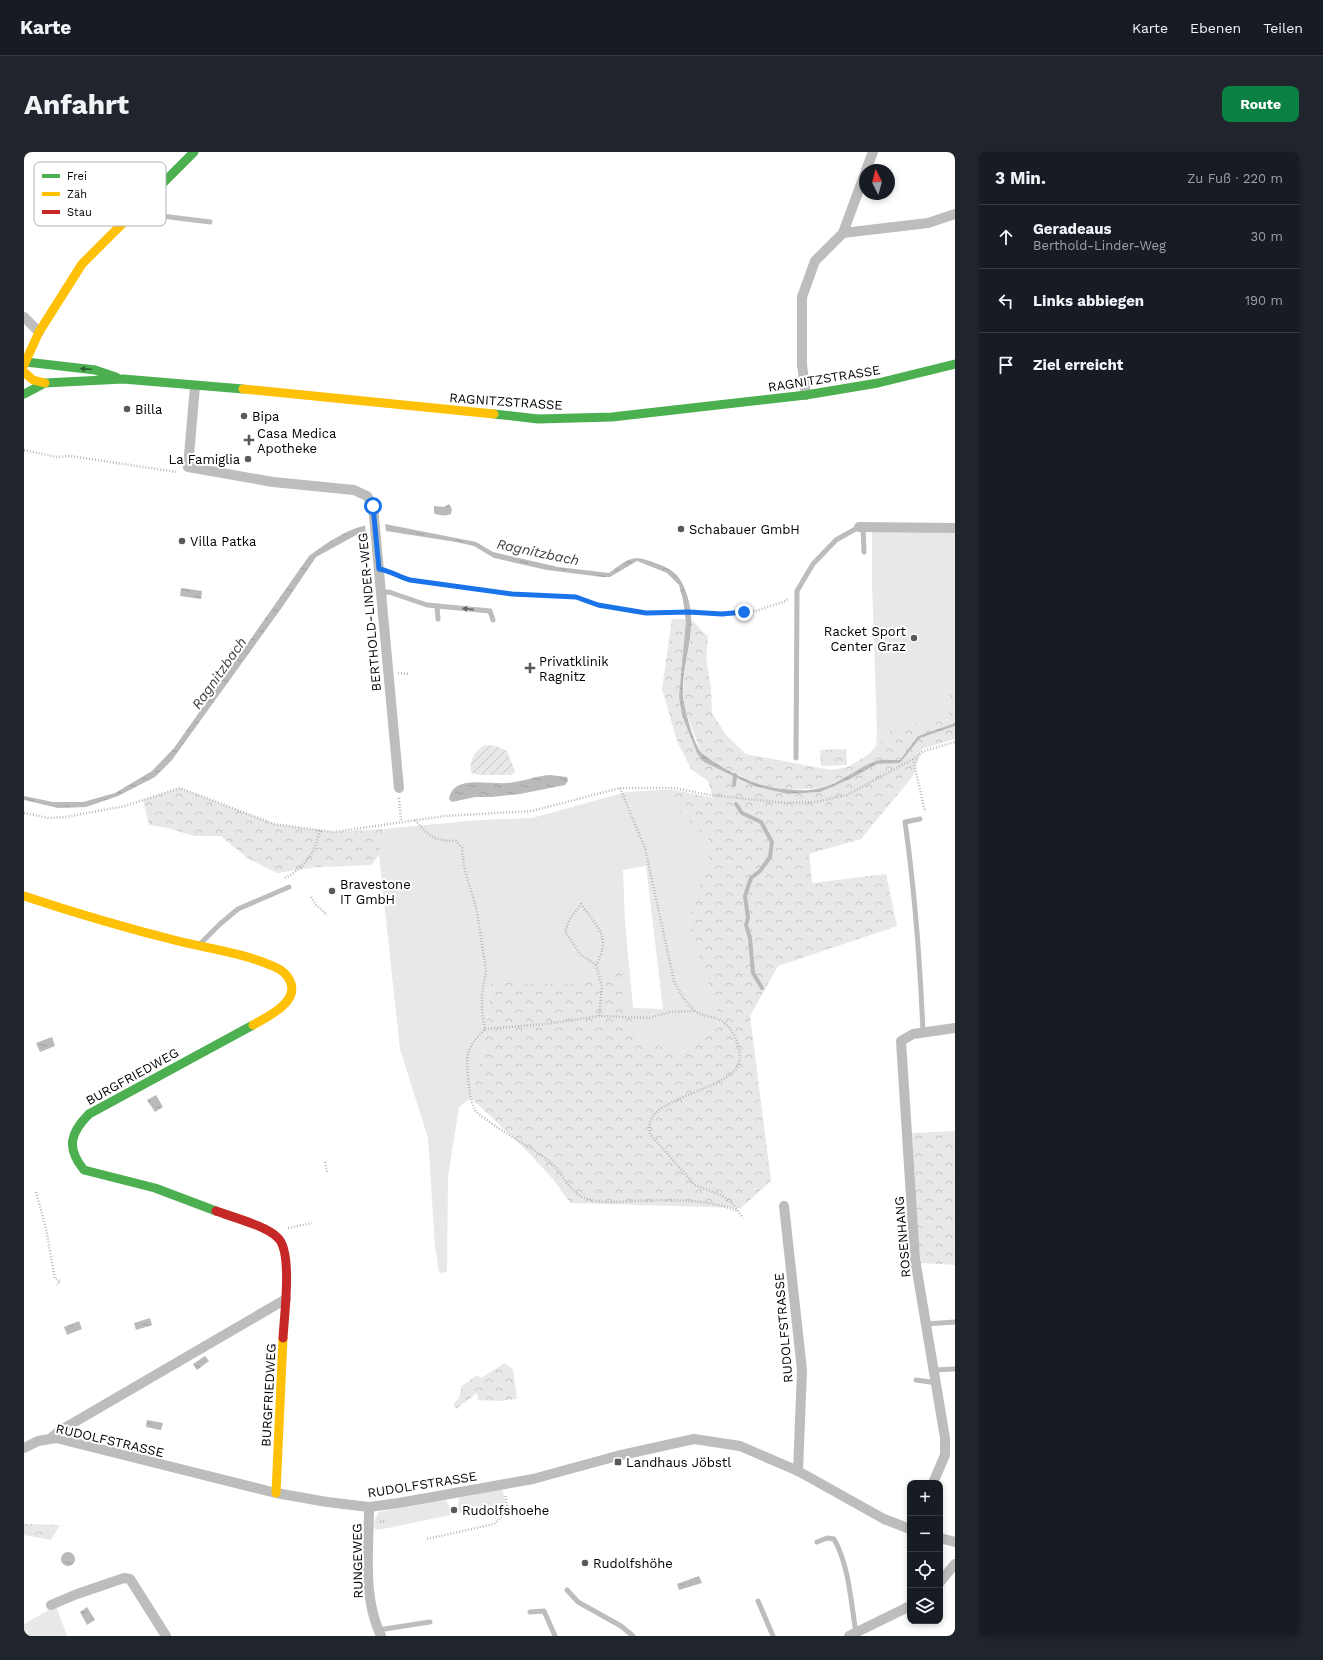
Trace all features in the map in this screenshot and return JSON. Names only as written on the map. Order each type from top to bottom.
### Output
[{"type":"main road","points":[[166,178],[190,154]]},
{"type":"main road","points":[[25,364],[39,332],[82,264],[119,226]]},
{"type":"main road","name":"RAGNITZSTRASSE","points":[[25,364],[95,370],[123,379]]},
{"type":"main road","name":"RAGNITZSTRASSE","points":[[24,372],[33,380],[46,383],[123,379],[288,393],[538,419],[612,418],[806,395],[878,383],[955,364]]},
{"type":"main road","name":"RAGNITZSTRASSE","points":[[24,394],[33,388],[46,383]]},
{"type":"main road","name":"BURGFRIEDWEG","points":[[24,896],[116,926],[198,947],[233,952],[285,972],[290,980],[292,987],[289,1001],[267,1017],[88,1114],[77,1126],[73,1133],[71,1142],[73,1154],[77,1163],[84,1170],[155,1188],[244,1220],[272,1232],[283,1244],[287,1264],[276,1493]]},
{"type":"street","points":[[869,164],[873,152]]},
{"type":"street","points":[[806,395],[802,365],[802,297],[815,261],[843,233],[859,190]]},
{"type":"street","points":[[843,233],[928,222],[955,214]]},
{"type":"street","points":[[24,317],[39,332]]},
{"type":"street","name":"BERTHOLD-LINDER-WEG","points":[[195,386],[188,467],[274,482],[354,490],[367,496],[373,506],[399,788]]},
{"type":"street","points":[[861,527],[955,528]]},
{"type":"street","name":"ROSENHANG","points":[[934,1480],[945,1456],[946,1438],[915,1259],[901,1041],[914,1034],[955,1028]]},
{"type":"street","name":"RUDOLFSTRASSE","points":[[784,1206],[802,1370],[798,1471]]},
{"type":"street","points":[[51,1438],[61,1430],[286,1299]]},
{"type":"street","name":"RUDOLFSTRASSE","points":[[24,1448],[38,1441],[51,1438],[276,1493],[327,1502],[369,1507],[399,1503],[533,1478],[617,1456],[694,1439],[740,1446],[798,1471],[884,1520],[907,1528]]},
{"type":"street","name":"RUNGEWEG","points":[[369,1507],[368,1588],[371,1609],[380,1633]]},
{"type":"street","points":[[943,1539],[955,1542]]},
{"type":"street","points":[[943,1578],[955,1564]]},
{"type":"street","points":[[51,1605],[77,1594],[124,1578],[130,1579],[166,1636]]},
{"type":"street","points":[[853,1634],[907,1607]]},
{"type":"lane","points":[[166,216],[210,222]]},
{"type":"lane","points":[[796,758],[797,591],[813,564],[836,540],[861,527],[864,552]]},
{"type":"lane","points":[[381,593],[389,592],[437,606],[490,611],[493,620]]},
{"type":"lane","points":[[437,606],[438,619]]},
{"type":"lane","points":[[920,819],[905,822],[913,875],[918,930],[923,1032]]},
{"type":"lane","points":[[198,947],[220,924],[238,909],[289,887]]},
{"type":"lane","points":[[926,1324],[955,1322]]},
{"type":"lane","points":[[934,1370],[955,1369]]},
{"type":"lane","points":[[916,1380],[930,1382],[936,1381]]},
{"type":"lane","points":[[817,1542],[827,1538],[834,1539],[840,1549],[845,1567],[853,1634]]},
{"type":"lane","points":[[567,1590],[578,1602],[621,1626],[633,1636]]},
{"type":"lane","points":[[758,1601],[773,1636]]},
{"type":"lane","points":[[530,1612],[544,1611],[555,1636]]},
{"type":"lane","points":[[380,1633],[430,1622]]},
{"type":"path","points":[[24,450],[57,457],[70,456],[177,472]]},
{"type":"path","points":[[379,569],[397,574],[402,578],[410,580],[512,594],[576,597],[598,605],[646,613],[689,612],[722,614],[756,611],[786,601],[797,591]]},
{"type":"path","points":[[396,673],[409,674]]},
{"type":"path","points":[[24,813],[49,818],[65,817],[125,806],[180,788],[274,824],[334,832],[400,821],[445,816],[532,811],[620,788],[674,788],[710,795],[786,803],[816,802],[847,795],[913,759],[924,751],[955,742]]},
{"type":"path","points":[[913,759],[925,812],[920,813],[920,819]]},
{"type":"path","points":[[399,788],[400,821]]},
{"type":"path","points":[[620,788],[645,848],[674,981],[684,1000],[695,1011]]},
{"type":"path","points":[[415,820],[434,839],[456,841],[462,848],[464,867],[477,911],[486,971],[482,994],[482,1014],[485,1029]]},
{"type":"path","points":[[289,887],[285,878],[297,871],[309,859],[314,851],[320,830]]},
{"type":"path","points":[[311,897],[316,905],[327,915]]},
{"type":"path","points":[[596,965],[602,954],[604,944],[602,935],[581,904],[570,919],[565,931],[580,954],[596,965],[602,987],[599,1016]]},
{"type":"path","points":[[738,1211],[706,1202],[677,1200],[608,1202],[590,1200],[576,1194],[560,1171],[549,1161],[501,1130],[476,1111],[469,1090],[467,1061],[470,1045],[485,1029],[545,1024],[599,1016],[650,1018],[670,1012],[695,1011],[722,1021],[731,1030],[738,1042],[739,1064],[730,1075],[723,1080],[689,1094],[655,1113],[650,1122],[650,1134],[695,1185],[723,1196],[738,1211],[743,1218]]},
{"type":"path","points":[[325,1162],[327,1172]]},
{"type":"path","points":[[36,1192],[46,1228],[55,1279],[60,1281],[57,1286]]},
{"type":"path","points":[[272,1232],[312,1223]]},
{"type":"path","points":[[427,1539],[494,1524],[508,1511],[507,1502]]},
{"type":"green space","name":"Racket Sport Center Graz","points":[[874,527],[955,528],[955,692],[950,692],[949,719],[938,722],[895,726],[876,746],[877,730],[872,583],[872,534]]},
{"type":"green space","points":[[672,619],[686,619],[686,634],[679,696],[697,753],[754,786],[788,794],[820,792],[850,779],[877,764],[900,763],[920,738],[955,726],[955,739],[922,749],[913,776],[861,839],[809,854],[812,883],[886,874],[897,926],[778,966],[750,1016],[771,1181],[741,1208],[570,1203],[553,1179],[525,1149],[471,1098],[485,1040],[491,981],[522,984],[570,984],[621,971],[627,1009],[640,1040],[681,1053],[722,1025],[688,922],[713,844],[657,790],[674,790],[713,798],[708,781],[691,769],[677,741],[662,689]]},
{"type":"green space","points":[[691,619],[708,637],[706,659],[711,688],[712,713],[726,735],[746,754],[831,770],[848,767],[869,754],[895,726],[938,722],[949,719],[950,692],[955,692],[955,723],[918,736],[900,760],[876,761],[848,777],[821,788],[788,790],[755,783],[709,760],[701,752],[687,715],[683,697],[684,678],[691,634]]},
{"type":"green space","points":[[485,745],[496,746],[507,751],[515,771],[511,775],[480,775],[471,773],[471,764],[474,756],[481,747]]},
{"type":"green space","points":[[846,749],[847,765],[821,766],[820,750]]},
{"type":"green space","points":[[180,788],[274,824],[333,832],[384,829],[379,855],[371,865],[318,867],[277,873],[247,858],[221,836],[194,836],[168,828],[149,825],[143,800]]},
{"type":"green space","points":[[657,790],[713,844],[688,922],[722,1025],[681,1053],[640,1040],[627,1009],[620,972],[570,984],[522,984],[491,981],[485,1040],[471,1098],[459,1107],[448,1176],[447,1272],[439,1273],[435,1246],[428,1138],[400,1049],[379,855],[384,829],[480,820],[532,818],[626,792]],"holes":[[[646,866],[663,1009],[633,1008],[625,923],[623,870]]]},
{"type":"green space","points":[[955,1131],[955,1265],[920,1263],[912,1133]]},
{"type":"green space","points":[[505,1363],[513,1370],[517,1399],[500,1401],[478,1400],[477,1393],[456,1409],[453,1404],[459,1398],[462,1386],[477,1375],[481,1378]]},
{"type":"green space","points":[[501,1489],[503,1491],[505,1503],[459,1513],[459,1498]]},
{"type":"green space","points":[[446,1500],[451,1515],[378,1530],[374,1528],[375,1519],[379,1512]]},
{"type":"green space","points":[[24,1523],[60,1525],[51,1540],[24,1535]]},
{"type":"green space","points":[[56,1606],[67,1636],[24,1636],[24,1624]]},
{"type":"water","points":[[449,504],[452,509],[451,514],[438,515],[434,513],[434,506],[444,507]]},
{"type":"water","name":"Ragnitzbach","points":[[385,524],[476,542],[493,552],[558,567],[609,573],[627,560],[637,558],[658,564],[674,572],[680,579],[687,595],[690,608],[690,634],[684,671],[683,697],[692,734],[698,747],[705,756],[751,781],[788,790],[821,788],[835,783],[862,767],[876,761],[900,760],[918,736],[955,723],[955,726],[920,738],[900,763],[877,764],[850,779],[820,792],[788,794],[754,786],[704,762],[697,753],[682,715],[679,696],[686,622],[683,600],[679,585],[667,573],[637,561],[610,577],[547,570],[494,558],[474,546],[456,542],[386,531],[360,533],[316,557],[283,606],[172,760],[155,777],[118,796],[86,807],[58,808],[24,800],[24,796],[53,802],[83,802],[115,793],[152,771],[174,748],[309,556],[328,543],[356,528],[366,525]]},
{"type":"water","points":[[181,588],[202,591],[201,599],[180,596]]},
{"type":"water","points":[[550,775],[567,777],[568,781],[565,785],[520,794],[475,797],[452,802],[449,799],[452,791],[457,786],[465,783],[507,783]]},
{"type":"water","points":[[52,1037],[55,1046],[40,1052],[36,1043]]},
{"type":"water","points":[[156,1095],[163,1107],[155,1112],[147,1100]]},
{"type":"water","points":[[150,1318],[152,1325],[136,1330],[134,1323]]},
{"type":"water","points":[[79,1321],[82,1329],[67,1335],[64,1327]]},
{"type":"water","points":[[205,1356],[209,1361],[197,1370],[193,1364]]},
{"type":"water","points":[[147,1420],[163,1423],[161,1430],[146,1427]]},
{"type":"water","points":[[65,1552],[71,1552],[75,1556],[75,1562],[71,1566],[65,1566],[61,1562],[61,1556]]},
{"type":"water","points":[[699,1576],[702,1583],[679,1590],[677,1584]]},
{"type":"water","points":[[87,1607],[95,1620],[87,1625],[80,1612]]},
{"type":"pier","points":[[385,522],[386,533],[366,535],[365,523]]},
{"type":"waterway","points":[[734,785],[735,775]]},
{"type":"waterway","points":[[736,804],[742,813],[761,822],[772,842],[770,857],[760,871],[751,878],[745,896],[748,918],[746,925],[750,938],[753,973],[762,988]]},
{"type":"traffic: fast","points":[[166,180],[194,152]]},
{"type":"traffic: fast","points":[[26,362],[95,370],[116,377]]},
{"type":"traffic: fast","points":[[494,414],[538,419],[612,417],[806,395],[878,383],[955,364]]},
{"type":"traffic: fast","points":[[24,394],[45,383],[123,379],[243,389]]},
{"type":"traffic: fast","points":[[216,1211],[155,1188],[84,1170],[78,1162],[73,1148],[74,1134],[89,1114],[253,1025]]},
{"type":"traffic: slow","points":[[24,365],[39,332],[82,264],[120,226]]},
{"type":"traffic: slow","points":[[24,372],[33,380],[45,383]]},
{"type":"traffic: slow","points":[[243,389],[494,414]]},
{"type":"traffic: slow","points":[[24,896],[139,931],[251,958],[280,969],[286,974],[290,981],[292,989],[290,996],[280,1008],[253,1025]]},
{"type":"traffic: slow","points":[[276,1493],[283,1338]]},
{"type":"traffic: jam","points":[[216,1211],[249,1222],[266,1230],[278,1238],[283,1245],[286,1270],[286,1301],[283,1338]]},
{"type":"place","name":"Billa","points":[[127,409]]},
{"type":"place","name":"Bipa","points":[[244,416]]},
{"type":"place","name":"Casa Medica Apotheke","points":[[249,440]]},
{"type":"place","name":"La Famiglia","points":[[248,459]]},
{"type":"place","name":"Schabauer GmbH","points":[[681,529]]},
{"type":"place","name":"Villa Patka","points":[[182,541]]},
{"type":"place","name":"Racket Sport Center Graz","points":[[914,638]]},
{"type":"place","name":"Privatklinik Ragnitz","points":[[530,668]]},
{"type":"place","name":"Bravestone IT GmbH","points":[[332,891]]},
{"type":"place","name":"Landhaus Jöbstl","points":[[618,1462]]},
{"type":"place","name":"Rudolfshoehe","points":[[454,1510]]},
{"type":"place","name":"Rudolfshöhe","points":[[585,1563]]},
{"type":"route","points":[[373,506],[379,569],[387,570],[402,578],[512,594],[576,597],[598,605],[646,613],[704,612],[722,614],[744,612]]}]
